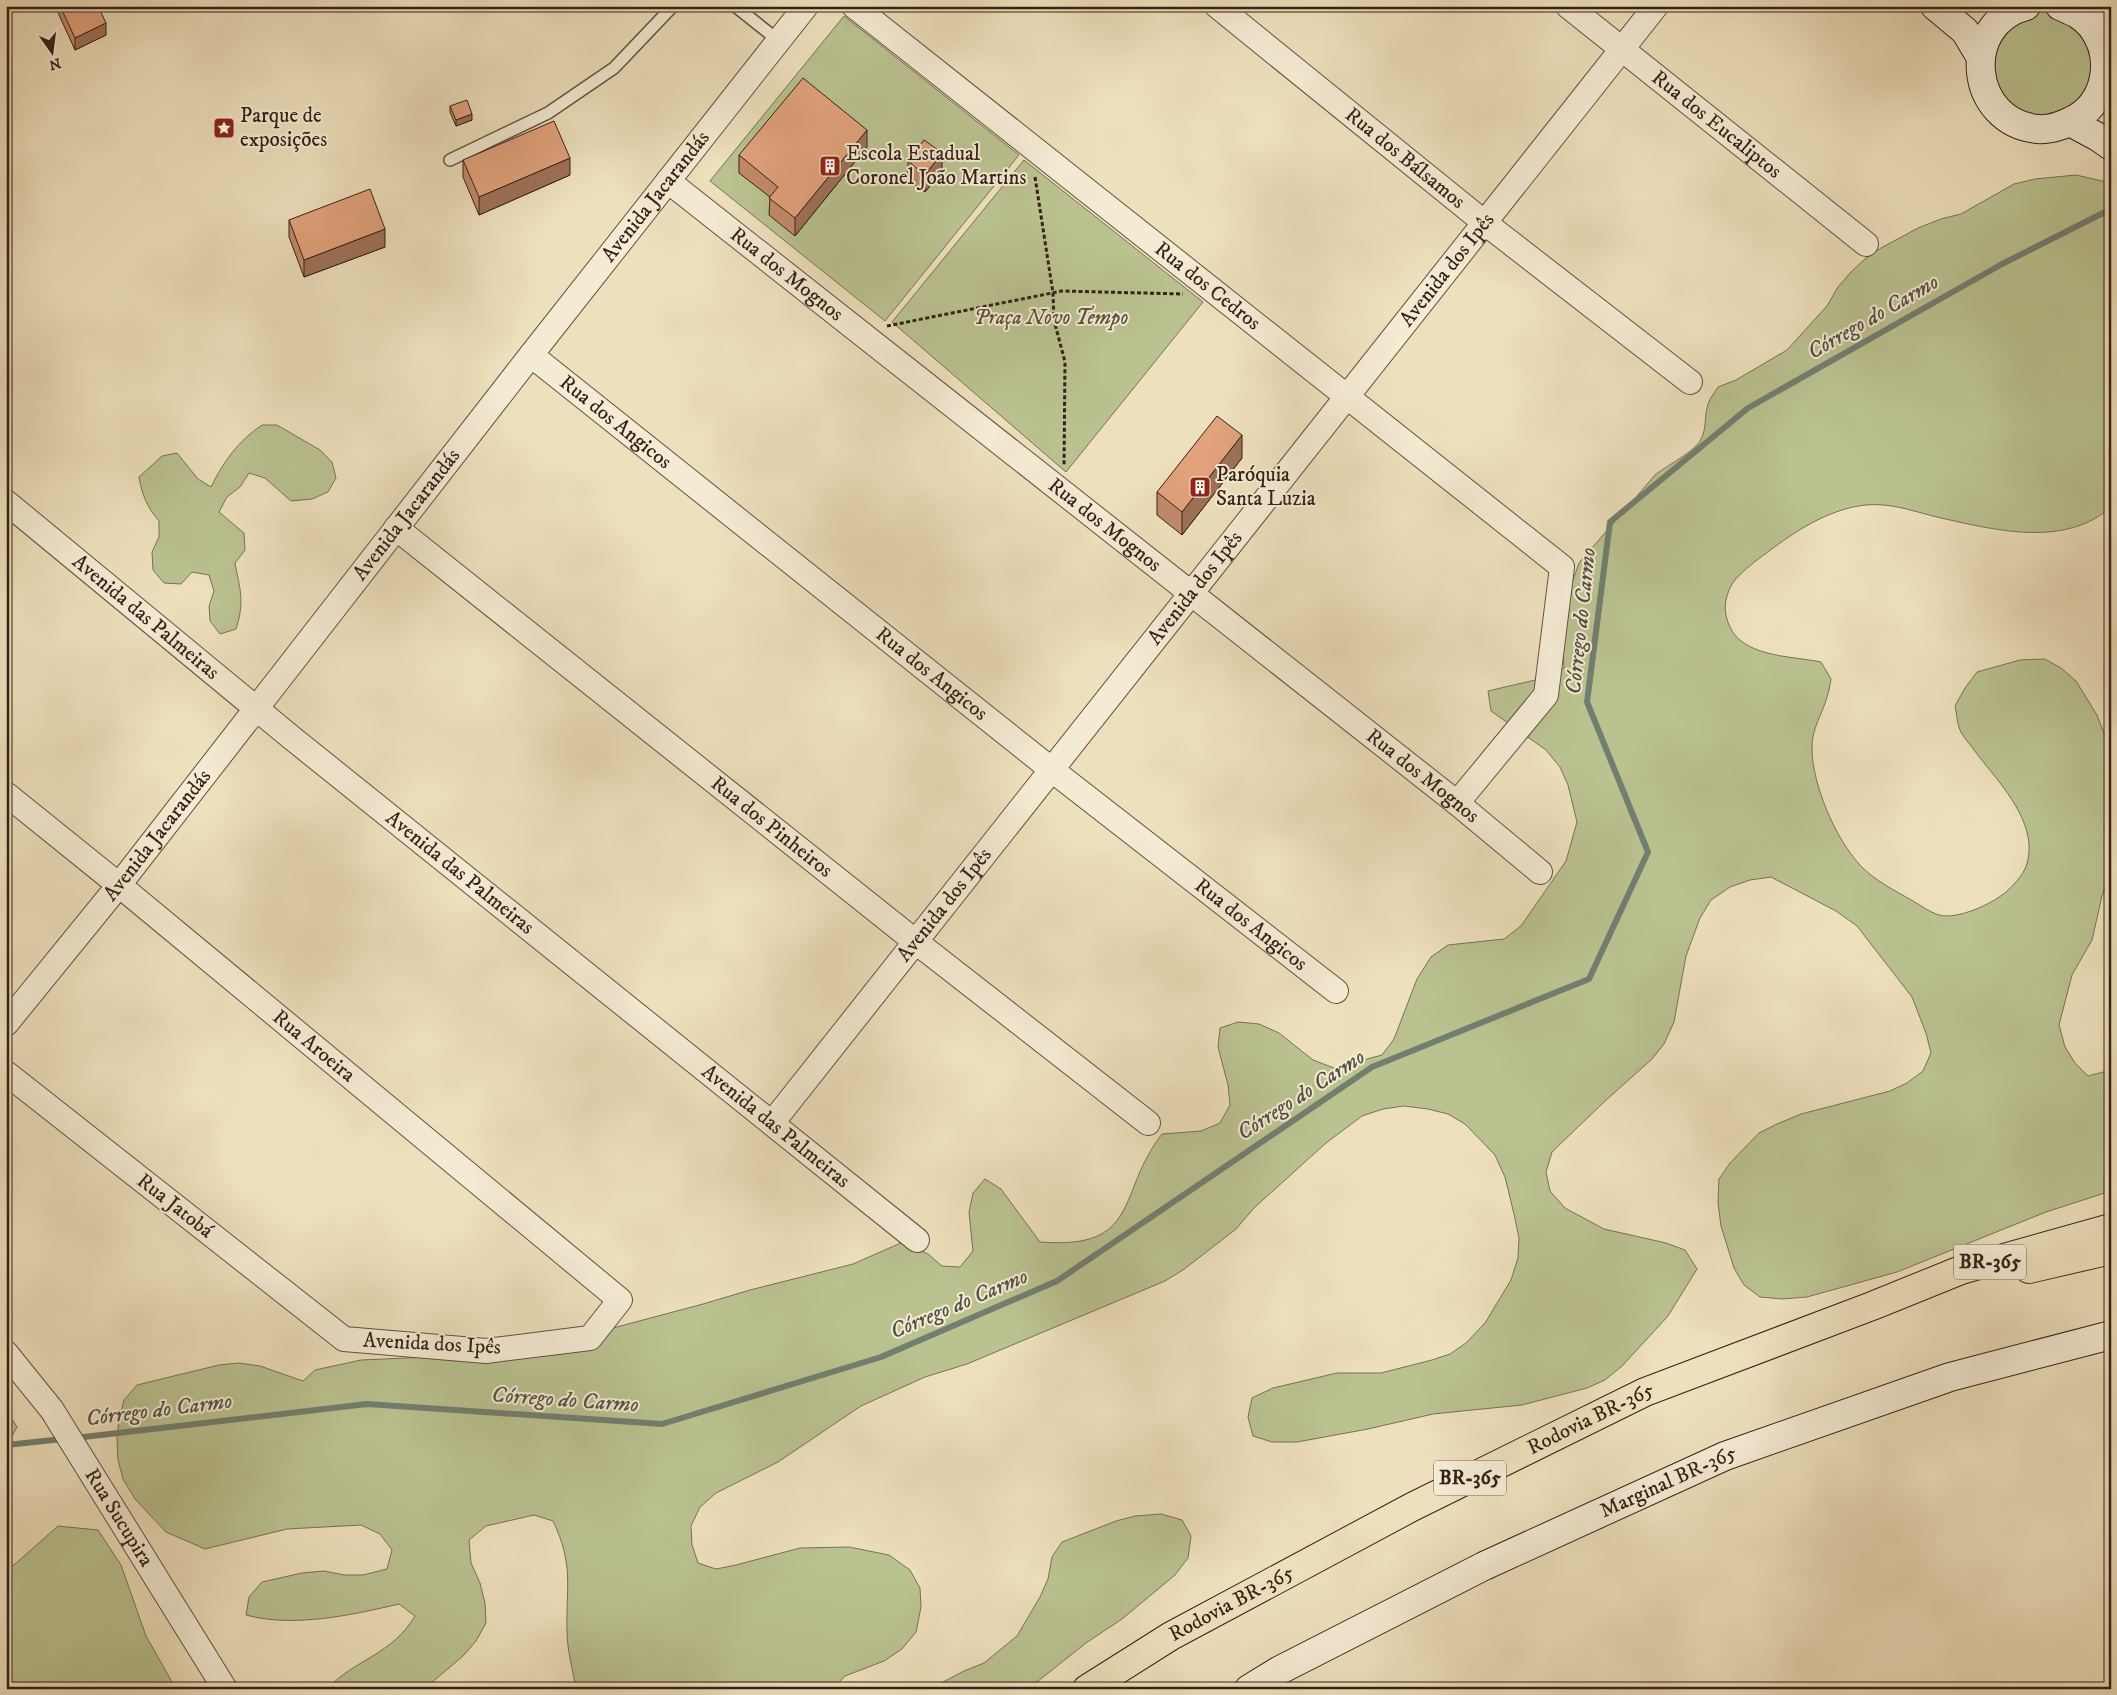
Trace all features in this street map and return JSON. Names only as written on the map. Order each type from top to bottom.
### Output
[{"type":"main road","name":"Rodovia BR-365","points":[[1087,1689],[1171,1636],[1394,1516],[1636,1397],[1961,1270],[2111,1228]]},
{"type":"main road","name":"Rodovia BR-365","points":[[1872,1306],[2111,1250]]},
{"type":"street","name":"Avenida Jacarandás","points":[[6,1024],[119,885],[531,355],[806,6]]},
{"type":"street","name":"Rua dos Cedros","points":[[854,6],[1562,567],[1546,695],[1457,803]]},
{"type":"street","name":"Rua dos Bálsamos","points":[[1217,6],[1485,223],[1690,382]]},
{"type":"street","name":"Rua dos Eucaliptos","points":[[1568,6],[1866,244]]},
{"type":"street","name":"Avenida dos Ipês","points":[[772,1124],[1656,6]]},
{"type":"street","points":[[1934,6],[1966,31],[1980,56]]},
{"type":"street","points":[[2014,8],[2000,20],[1987,37],[1980,56],[1980,77],[1988,97],[2001,113],[2018,124],[2039,129],[2060,127],[2079,117],[2094,102],[2103,84],[2108,81],[2102,44],[2091,26],[2076,13],[2060,6]]},
{"type":"street","points":[[2102,44],[2111,8]]},
{"type":"street","points":[[2070,122],[2098,136],[2111,146]]},
{"type":"street","name":"Rua dos Mognos","points":[[668,181],[1192,593],[1457,803],[1540,872]]},
{"type":"street","name":"Rua dos Angicos","points":[[531,355],[1052,770],[1336,991]]},
{"type":"street","name":"Avenida das Palmeiras","points":[[6,502],[257,709],[917,1240]]},
{"type":"street","name":"Rua dos Pinheiros","points":[[396,528],[916,942],[1148,1123]]},
{"type":"street","name":"Rua Aroeira","points":[[6,794],[119,885],[620,1300]]},
{"type":"street","name":"Rua Jatobá","points":[[6,1073],[344,1340]]},
{"type":"street","name":"Avenida dos Ipês","points":[[344,1340],[486,1351],[590,1338],[620,1300]]},
{"type":"street","name":"Marginal BR-365","points":[[1249,1689],[1280,1670],[1484,1566],[1725,1456],[1950,1377],[2111,1335]]},
{"type":"street","name":"Rua Sucupira","points":[[6,1353],[17,1364],[52,1410],[225,1689]]},
{"type":"lane","points":[[450,160],[548,112],[614,68],[673,6]]},
{"type":"lane","points":[[734,6],[779,41]]},
{"type":"path","points":[[1030,146],[1053,293],[1054,320],[1065,362],[1064,493]]},
{"type":"path","points":[[859,332],[1062,291],[1218,295]]},
{"type":"green space","points":[[2052,12],[2083,29],[2095,73],[2078,103],[2046,117],[2023,113],[2004,99],[1990,67],[2000,34],[2029,14]]},
{"type":"green space","points":[[844,16],[1019,155],[885,321],[710,181]]},
{"type":"green space","name":"Praça Novo Tempo","points":[[1024,160],[1203,302],[1066,472],[892,322]]},
{"type":"green space","points":[[2076,175],[2111,183],[2111,507],[2093,520],[2073,528],[2051,532],[2006,531],[1885,505],[1849,508],[1812,523],[1757,560],[1733,582],[1725,608],[1733,633],[1738,639],[1749,646],[1780,656],[1821,662],[1831,679],[1827,697],[1815,727],[1812,741],[1813,762],[1821,794],[1834,826],[1851,854],[1866,871],[1885,885],[1939,915],[1946,916],[1964,913],[2000,897],[2021,876],[2029,852],[2027,831],[2016,806],[1965,739],[1960,729],[1955,706],[1965,688],[1977,672],[2020,660],[2045,659],[2061,668],[2076,681],[2097,715],[2104,733],[2111,765],[2111,871],[2102,896],[2092,940],[2072,975],[2059,1025],[2065,1047],[2075,1063],[2088,1076],[2111,1070],[2111,1191],[2046,1212],[1897,1272],[1807,1297],[1782,1299],[1760,1297],[1744,1285],[1734,1268],[1721,1226],[1718,1203],[1719,1179],[1730,1163],[1759,1133],[1777,1124],[1801,1114],[1890,1091],[1907,1083],[1923,1071],[1931,1053],[1926,1033],[1912,997],[1857,926],[1836,911],[1771,877],[1750,880],[1730,887],[1711,900],[1700,918],[1686,956],[1674,1022],[1664,1044],[1652,1059],[1552,1152],[1546,1172],[1550,1191],[1565,1208],[1604,1229],[1666,1243],[1685,1250],[1697,1269],[1668,1316],[1622,1366],[1605,1380],[1587,1388],[1522,1405],[1433,1414],[1368,1429],[1297,1442],[1272,1442],[1253,1436],[1248,1417],[1252,1398],[1273,1388],[1337,1373],[1381,1373],[1450,1354],[1466,1343],[1485,1323],[1511,1280],[1518,1258],[1519,1238],[1505,1177],[1495,1155],[1465,1124],[1448,1114],[1404,1106],[1383,1109],[1362,1116],[1326,1143],[1254,1208],[1236,1229],[1183,1270],[1165,1281],[967,1364],[925,1377],[861,1406],[778,1462],[716,1493],[700,1507],[691,1526],[692,1545],[698,1563],[716,1569],[800,1548],[849,1547],[889,1555],[910,1570],[920,1588],[921,1607],[916,1632],[902,1649],[884,1661],[845,1676],[833,1689],[576,1689],[567,1638],[568,1575],[564,1550],[553,1521],[534,1515],[486,1526],[469,1540],[471,1563],[480,1583],[485,1603],[486,1623],[476,1641],[463,1656],[424,1689],[327,1689],[349,1670],[395,1640],[415,1616],[399,1604],[342,1616],[303,1620],[264,1619],[246,1615],[249,1597],[262,1582],[302,1573],[324,1571],[344,1575],[363,1575],[387,1569],[392,1550],[380,1534],[361,1525],[287,1529],[205,1549],[166,1532],[135,1499],[123,1479],[118,1460],[117,1439],[119,1419],[124,1400],[137,1385],[219,1365],[239,1363],[260,1366],[303,1381],[315,1370],[361,1360],[429,1357],[553,1344],[853,1264],[903,1242],[928,1254],[942,1266],[960,1267],[973,1251],[969,1212],[973,1193],[985,1179],[1001,1189],[1040,1242],[1073,1242],[1096,1237],[1111,1227],[1122,1213],[1148,1156],[1162,1134],[1201,1131],[1220,1123],[1230,1105],[1228,1085],[1218,1047],[1220,1028],[1238,1022],[1259,1024],[1279,1033],[1313,1060],[1334,1068],[1382,1055],[1394,1039],[1417,979],[1431,957],[1448,945],[1504,939],[1521,926],[1566,861],[1577,822],[1568,785],[1560,767],[1546,750],[1491,711],[1488,691],[1548,677],[1564,668],[1562,626],[1564,606],[1579,563],[1655,475],[1698,444],[1704,431],[1708,404],[1718,387],[1736,380],[1787,350],[1827,306],[1838,287],[1865,259],[1918,228],[1961,214],[2014,184],[2035,179]]},
{"type":"green space","points":[[262,425],[277,425],[320,450],[332,462],[336,478],[328,492],[312,499],[291,501],[265,478],[249,473],[240,487],[227,497],[219,512],[244,533],[245,550],[235,563],[240,588],[239,619],[236,629],[220,634],[210,621],[209,606],[214,591],[209,575],[192,572],[181,584],[164,583],[153,570],[152,552],[159,537],[159,521],[146,501],[139,477],[162,456],[177,453],[198,479],[211,487],[232,452]]},
{"type":"green space","points":[[6,1409],[17,1427],[6,1447]]},
{"type":"green space","points":[[1161,1514],[1182,1520],[1191,1536],[1188,1558],[1175,1575],[1122,1619],[1086,1643],[1028,1689],[930,1689],[984,1663],[1017,1636],[1040,1597],[1048,1579],[1052,1557],[1062,1542],[1116,1521],[1135,1516]]},
{"type":"green space","points":[[58,1526],[98,1530],[121,1565],[146,1636],[176,1689],[6,1689],[6,1572]]},
{"type":"building","points":[[60,6],[98,6],[106,23],[75,38]]},
{"type":"building","name":"Escola Estadual Coronel João Martins","points":[[803,78],[867,130],[795,218],[769,198],[778,187],[739,155]]},
{"type":"building","points":[[467,100],[472,114],[456,120],[450,106]]},
{"type":"building","points":[[554,121],[570,158],[479,197],[463,160]]},
{"type":"building","points":[[924,140],[942,153],[925,175],[908,161]]},
{"type":"building","points":[[370,189],[385,229],[304,260],[289,220]]},
{"type":"building","points":[[1217,416],[1242,435],[1182,512],[1157,492]]},
{"type":"waterway","name":"Córrego do Carmo","points":[[75,1438],[367,1404],[662,1424],[881,1357],[1057,1281],[1372,1067],[1589,979],[1648,852],[1587,702],[1610,522],[1748,408],[2002,264],[2111,209]]},
{"type":"waterway","name":"Córrego do Carmo","points":[[6,1445],[63,1439]]},
{"type":"place","name":"Parque de exposições","points":[[224,128]]},
{"type":"place","name":"Escola Estadual Coronel João Martins","points":[[830,166]]},
{"type":"place","name":"Paróquia Santa Luzia","points":[[1200,487]]}]
